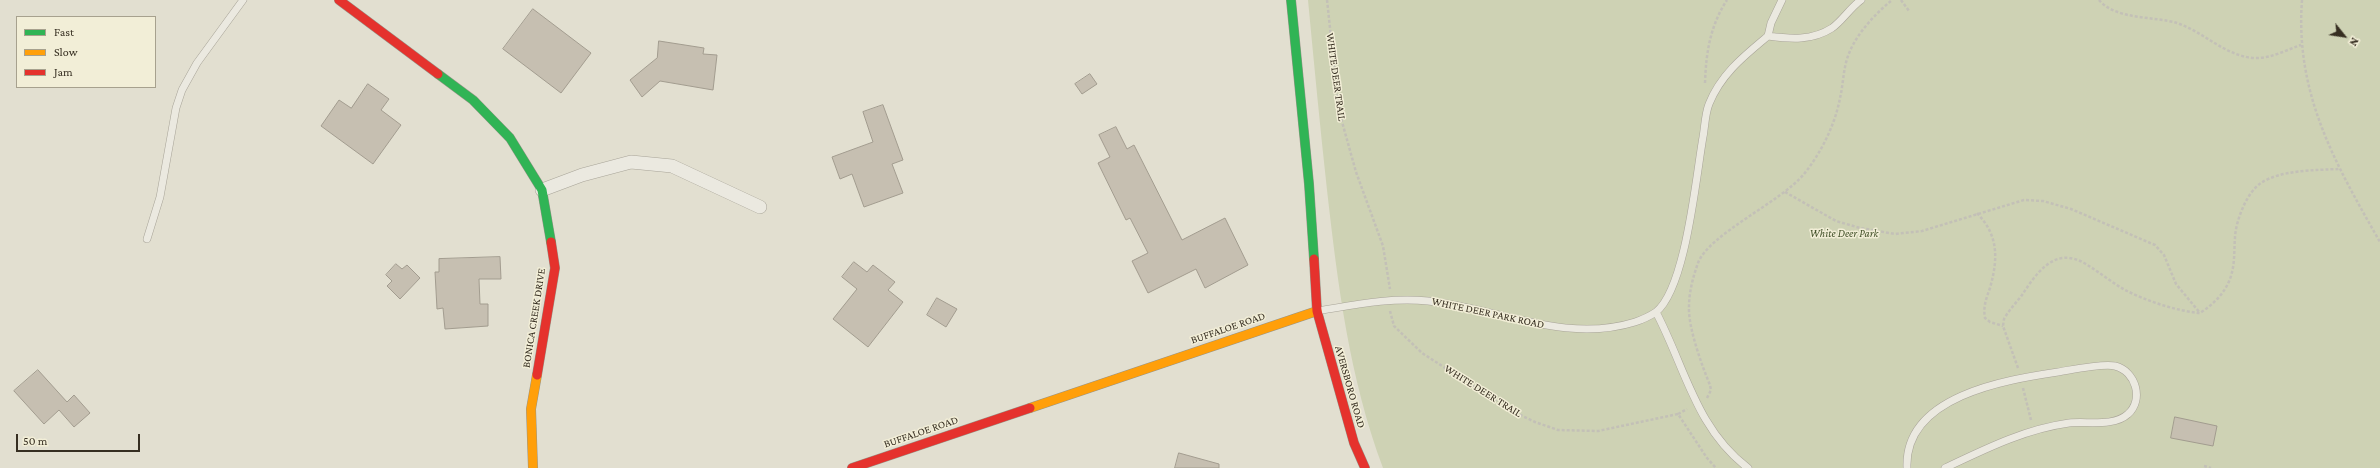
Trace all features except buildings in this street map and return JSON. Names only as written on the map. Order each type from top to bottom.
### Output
[{"type":"street","name":"BONICA CREEK DRIVE","points":[[338,0],[473,100],[510,138],[542,190],[555,268],[531,409],[531,457],[534,468]]},
{"type":"street","points":[[1291,0],[1309,184],[1317,311]]},
{"type":"street","points":[[542,190],[582,175],[631,162],[672,166],[760,207]]},
{"type":"street","name":"BUFFALOE ROAD","points":[[852,468],[1317,311]]},
{"type":"street","name":"AVERSBORO ROAD","points":[[1317,311],[1354,443],[1365,468]]},
{"type":"lane","points":[[147,239],[160,197],[176,108],[182,90],[197,64],[243,0]]},
{"type":"lane","points":[[1748,468],[1736,459],[1718,440],[1703,418],[1670,338],[1656,312],[1672,288],[1680,266],[1686,241],[1708,106],[1720,82],[1738,61],[1768,36],[1770,22],[1782,0]]},
{"type":"lane","points":[[1768,36],[1789,39],[1809,38],[1832,28],[1861,0]]},
{"type":"lane","name":"WHITE DEER PARK ROAD","points":[[1317,311],[1389,299],[1427,301],[1456,305],[1528,323],[1590,329],[1636,321],[1656,312]]},
{"type":"lane","points":[[1907,468],[1906,462],[1914,435],[1923,421],[1938,408],[1968,394],[2012,379],[2085,368],[2115,366],[2128,373],[2138,392],[2136,404],[2128,414],[2117,421],[2070,423],[2018,435],[1945,468]]},
{"type":"path","name":"WHITE DEER TRAIL","points":[[1327,0],[1331,55],[1339,111],[1356,172],[1383,246],[1390,290]]},
{"type":"path","points":[[1713,96],[1705,84],[1706,60],[1712,28],[1727,0]]},
{"type":"path","points":[[1705,400],[1710,395],[1710,385],[1695,340],[1688,308],[1692,284],[1699,260],[1717,239],[1785,192],[1803,175],[1817,156],[1828,136],[1840,100],[1847,59],[1854,45],[1873,18],[1892,0]]},
{"type":"path","points":[[1901,0],[1909,11]]},
{"type":"path","points":[[2099,0],[2117,12],[2178,24],[2201,34],[2232,53],[2244,57],[2265,58],[2301,45]]},
{"type":"path","points":[[2302,0],[2301,45],[2303,64],[2325,141],[2380,242]]},
{"type":"path","points":[[2018,368],[2003,326],[2008,312],[2035,274],[2045,264],[2057,260],[2071,259],[2083,262],[2125,290],[2173,308],[2200,313],[2214,303],[2231,277],[2234,263],[2235,236],[2239,218],[2253,190],[2261,183],[2272,178],[2313,170],[2339,169]]},
{"type":"path","points":[[1785,192],[1836,221],[1860,228],[1895,234],[1922,231],[1977,212],[2024,200],[2044,201],[2071,209],[2147,241],[2155,246],[2164,255],[2176,284],[2200,313]]},
{"type":"path","points":[[1977,212],[1986,222],[1996,242],[1993,276],[1984,304],[1985,318],[1990,322],[2003,326]]},
{"type":"path","name":"WHITE DEER TRAIL","points":[[1390,308],[1390,317],[1394,326],[1422,353],[1512,411],[1535,422],[1558,430],[1598,431],[1678,414],[1689,408]]},
{"type":"path","points":[[2022,386],[2032,423]]},
{"type":"path","points":[[1678,414],[1706,458],[1716,468]]},
{"type":"path","points":[[2204,466],[2212,468]]},
{"type":"green space","name":"White Deer Park","points":[[1308,0],[2380,0],[2380,468],[1383,468],[1361,399],[1346,330],[1327,190]]},
{"type":"traffic: fast","points":[[1291,0],[1309,184],[1314,259]]},
{"type":"traffic: fast","points":[[438,74],[473,100],[510,138],[542,190],[551,242]]},
{"type":"traffic: slow","points":[[1030,408],[1317,311]]},
{"type":"traffic: slow","points":[[533,468],[531,409],[537,375]]},
{"type":"traffic: jam","points":[[339,0],[438,74]]},
{"type":"traffic: jam","points":[[537,375],[555,268],[551,242]]},
{"type":"traffic: jam","points":[[1314,259],[1317,311],[1354,443],[1365,468]]},
{"type":"traffic: jam","points":[[852,468],[1030,408]]}]
